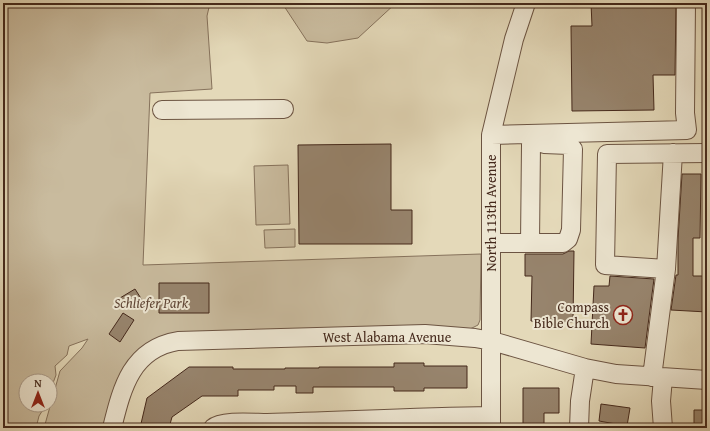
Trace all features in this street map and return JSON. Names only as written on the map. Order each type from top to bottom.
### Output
[{"type":"street","name":"North 113th Avenue","points":[[491,422],[492,341],[490,141],[514,39],[526,3]]},
{"type":"street","points":[[663,428],[658,378],[666,269],[690,153],[684,113],[686,3]]},
{"type":"street","points":[[162,110],[284,109]]},
{"type":"street","points":[[490,141],[687,130]]},
{"type":"street","points":[[490,141],[568,145],[573,149],[571,230],[568,239],[563,244],[491,243]]},
{"type":"street","points":[[530,243],[531,144]]},
{"type":"street","points":[[666,269],[605,265],[607,154],[690,153]]},
{"type":"street","name":"West Alabama Avenue","points":[[112,428],[124,386],[139,360],[149,352],[162,345],[178,341],[425,334],[475,338],[492,341],[585,368],[616,374],[658,378],[707,380]]},
{"type":"street","points":[[579,428],[580,401],[585,368]]},
{"type":"street","points":[[213,428],[217,425],[240,423],[357,421],[395,418],[491,422]]},
{"type":"green space","name":"Schliefer Park","points":[[3,3],[210,3],[207,16],[212,89],[150,93],[143,265],[481,254],[480,320],[478,325],[470,329],[176,333],[149,342],[126,364],[116,383],[104,428],[44,428],[48,413],[58,413],[58,378],[60,371],[82,348],[88,339],[69,346],[67,355],[55,366],[56,373],[18,373],[18,413],[41,413],[37,424],[33,428],[3,428]]},
{"type":"green space","points":[[282,3],[396,3],[358,38],[327,43],[307,41]]},
{"type":"green space","points":[[288,165],[290,224],[256,225],[254,166]]},
{"type":"green space","points":[[295,229],[295,247],[265,248],[264,230]]},
{"type":"building","points":[[591,3],[676,3],[675,75],[653,75],[654,110],[572,111],[571,26],[592,26]]},
{"type":"building","points":[[391,144],[391,210],[412,210],[412,244],[299,244],[298,145]]},
{"type":"building","points":[[682,174],[701,174],[700,238],[693,238],[693,276],[707,276],[707,312],[671,310],[676,275],[678,275],[678,239]]},
{"type":"building","points":[[569,251],[574,251],[573,322],[531,321],[532,276],[525,276],[525,254],[563,254]]},
{"type":"building","name":"Compass Bible Church","points":[[610,276],[654,279],[645,348],[591,344],[594,286],[609,286]]},
{"type":"building","points":[[159,283],[209,283],[209,313],[159,313]]},
{"type":"building","points":[[135,289],[142,300],[127,309],[120,298]]},
{"type":"building","points":[[123,313],[134,320],[120,342],[109,334]]},
{"type":"building","points":[[394,363],[424,363],[424,366],[467,366],[467,388],[424,388],[424,391],[394,391],[394,387],[313,387],[313,393],[296,393],[296,386],[274,386],[274,390],[238,390],[238,396],[202,396],[172,417],[169,428],[140,428],[147,398],[189,367],[285,369],[319,367],[394,367]]},
{"type":"building","points":[[523,388],[559,388],[559,413],[544,413],[544,428],[523,428]]},
{"type":"building","points":[[601,404],[630,408],[627,426],[599,421]]},
{"type":"building","points":[[694,410],[707,410],[707,428],[694,428]]},
{"type":"place","name":"Compass Bible Church","points":[[623,315]]}]
